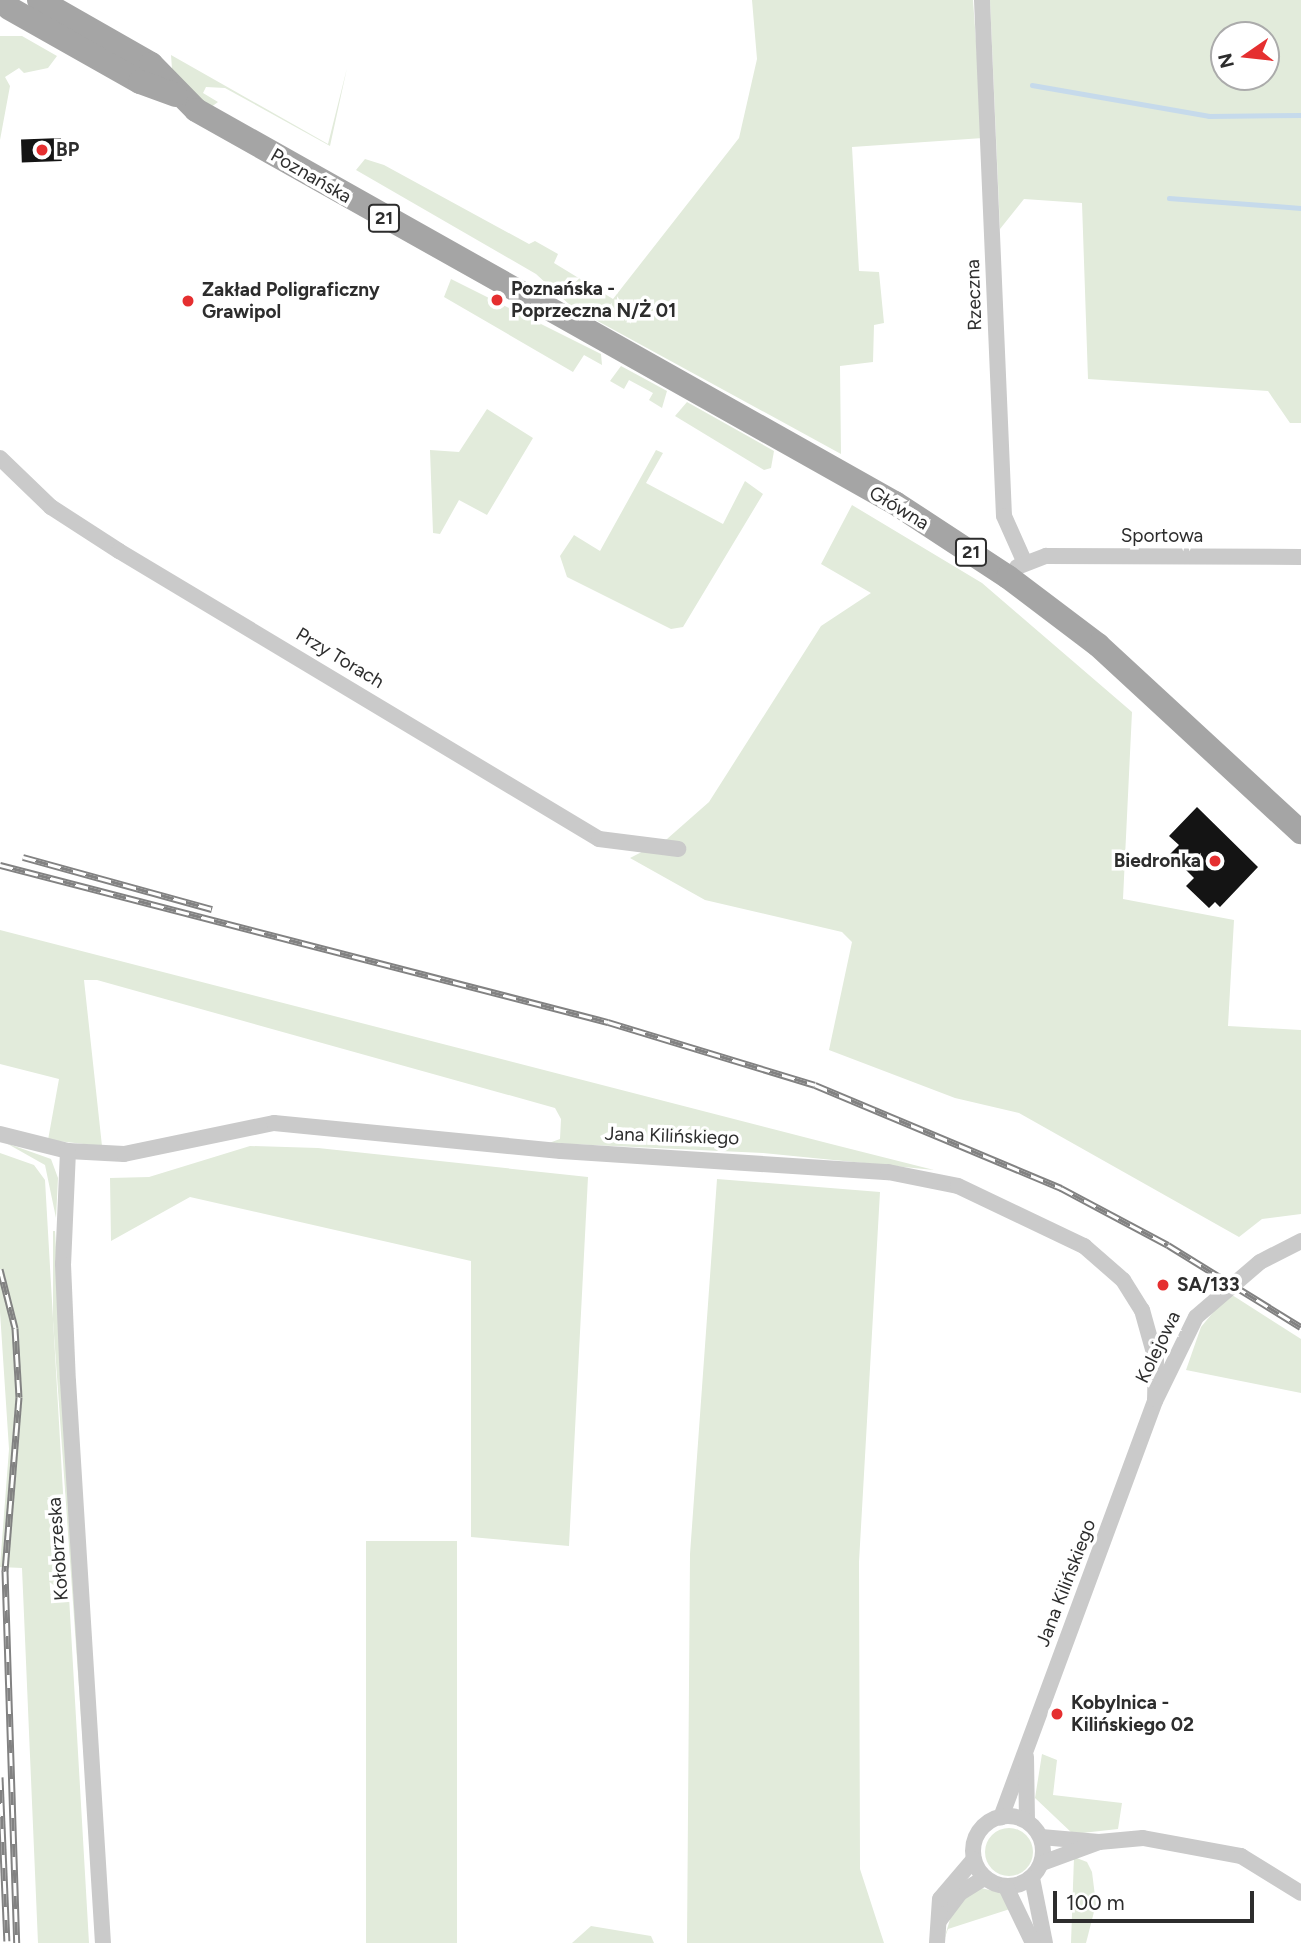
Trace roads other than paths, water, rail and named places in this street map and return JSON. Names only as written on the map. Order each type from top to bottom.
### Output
[{"type":"main road","name":"Poznańska","points":[[39,0],[151,64],[176,95]]},
{"type":"main road","name":"Poznańska","points":[[9,7],[140,82],[176,95],[594,338]]},
{"type":"main road","name":"Główna","points":[[594,338],[1016,569],[1301,832]]},
{"type":"street","name":"Rzeczna","points":[[982,0],[1003,516],[1016,569]]},
{"type":"street","name":"Przy Torach","points":[[0,458],[51,506],[119,551],[598,839],[678,849]]},
{"type":"street","name":"Sportowa","points":[[1016,569],[1046,556],[1301,557]]},
{"type":"street","name":"Jana Kilińskiego","points":[[0,1134],[68,1151],[140,1152],[238,1126],[274,1123],[574,1152],[782,1162],[936,1180],[1051,1228],[1112,1268],[1149,1326],[1156,1360],[1155,1401],[1145,1435],[1024,1745],[1001,1817]]},
{"type":"street","name":"Kołobrzeska","points":[[68,1151],[63,1264],[68,1381],[103,1943]]},
{"type":"street","name":"Kolejowa","points":[[1155,1401],[1196,1317],[1260,1262],[1301,1241]]},
{"type":"street","name":"Jana Kilińskiego","points":[[1024,1745],[1027,1820]]},
{"type":"street","points":[[937,1943],[937,1908],[946,1887],[974,1859],[978,1833],[1001,1817],[1027,1820],[1041,1838],[1042,1863],[1032,1878],[1006,1887]]},
{"type":"street","points":[[1041,1838],[1099,1842],[1143,1838],[1216,1848],[1258,1864],[1301,1893]]},
{"type":"street","points":[[1042,1863],[1099,1842]]},
{"type":"street","points":[[974,1859],[984,1878],[1006,1887],[1034,1943]]},
{"type":"street","points":[[939,1921],[960,1893],[984,1878]]},
{"type":"street","points":[[1032,1878],[1045,1943]]},
{"type":"waterway","points":[[1032,85],[1209,116],[1301,115]]},
{"type":"waterway","points":[[1169,198],[1301,208]]},
{"type":"railway","points":[[23,857],[212,909]]},
{"type":"railway","points":[[0,865],[608,1022],[815,1085],[1061,1188],[1168,1245],[1301,1327]]},
{"type":"railway","points":[[0,1269],[15,1328],[19,1397],[5,1571],[17,1943]]},
{"type":"railway","points":[[0,1777],[7,1941]]},
{"type":"place","name":"BP","points":[[42,150]]},
{"type":"place","name":"Poznańska - Poprzeczna N/Ż 01","points":[[497,300]]},
{"type":"place","name":"Zakład Poligraficzny Grawipol","points":[[188,301]]},
{"type":"place","name":"Biedronka","points":[[1215,861]]},
{"type":"place","name":"SA/133","points":[[1163,1285]]},
{"type":"place","name":"Kobylnica - Kilińskiego 02","points":[[1057,1714]]}]
